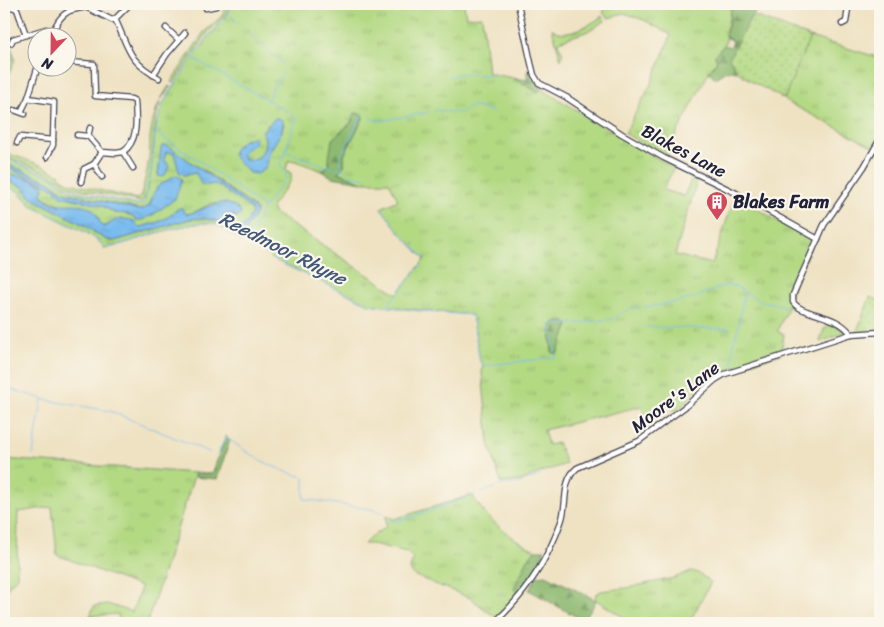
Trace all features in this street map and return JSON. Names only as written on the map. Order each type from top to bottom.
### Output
[{"type":"street","points":[[70,4],[72,10]]},
{"type":"street","points":[[55,28],[62,15],[72,10],[86,7],[108,20],[115,19],[130,4]]},
{"type":"street","points":[[160,4],[164,6],[167,4]]},
{"type":"street","name":"Blakes Lane","points":[[518,4],[534,75],[539,83],[566,97],[622,134],[664,158],[736,193],[818,239]]},
{"type":"street","points":[[837,4],[848,8],[862,4]]},
{"type":"street","points":[[206,8],[217,5]]},
{"type":"street","points":[[4,9],[19,8],[26,35],[14,39],[11,43]]},
{"type":"street","points":[[842,24],[846,22],[848,8]]},
{"type":"street","points":[[115,19],[130,54],[145,70],[159,78]]},
{"type":"street","points":[[166,28],[179,40]]},
{"type":"street","points":[[153,75],[167,54],[185,33]]},
{"type":"street","points":[[77,134],[88,136],[102,152],[123,152],[130,147],[134,140],[135,101],[131,98],[95,96],[94,64],[78,63]]},
{"type":"street","points":[[14,110],[23,113],[34,78]]},
{"type":"street","points":[[28,98],[54,102],[53,145],[47,157]]},
{"type":"street","points":[[88,136],[90,128]]},
{"type":"street","points":[[17,143],[20,137],[53,140]]},
{"type":"street","points":[[851,334],[834,320],[798,308],[793,302],[794,295],[830,215],[856,179],[880,139]]},
{"type":"street","points":[[81,182],[84,169],[94,164],[102,152]]},
{"type":"street","points":[[123,152],[133,168]]},
{"type":"street","points":[[94,164],[102,176]]},
{"type":"street","name":"Moore's Lane","points":[[494,623],[515,602],[539,570],[562,520],[569,477],[577,468],[639,441],[686,406],[720,376],[740,368],[851,334],[880,332]]},
{"type":"green space","points":[[227,4],[230,4],[224,18],[208,32],[173,84],[171,82],[204,32],[222,16]]},
{"type":"green space","points":[[232,4],[464,4],[466,17],[482,16],[488,73],[513,78],[538,92],[540,89],[674,168],[663,190],[684,196],[692,178],[697,181],[675,255],[712,264],[735,196],[812,241],[812,245],[796,278],[789,301],[790,304],[777,331],[784,334],[781,354],[732,369],[714,377],[705,382],[675,412],[668,403],[648,415],[643,415],[642,406],[544,430],[548,445],[558,443],[566,464],[521,481],[501,483],[489,443],[483,366],[480,361],[472,315],[369,304],[270,258],[259,248],[215,224],[205,223],[177,228],[105,249],[100,242],[87,233],[33,207],[18,191],[4,185],[4,179],[23,187],[32,198],[86,226],[109,241],[190,219],[217,221],[240,234],[256,211],[255,208],[209,174],[163,146],[158,174],[167,163],[164,159],[166,152],[174,153],[178,162],[178,168],[184,175],[196,173],[206,185],[212,183],[218,185],[251,209],[252,213],[243,228],[223,217],[226,215],[240,215],[241,212],[238,209],[212,203],[193,213],[185,214],[183,210],[177,209],[165,219],[141,227],[132,221],[109,224],[103,227],[98,217],[46,199],[42,194],[43,185],[27,178],[4,172],[4,166],[52,187],[61,196],[101,205],[115,213],[128,214],[134,218],[151,216],[168,204],[182,179],[176,175],[161,184],[154,192],[149,206],[140,210],[63,192],[50,182],[4,163],[4,157],[56,179],[67,189],[137,205],[144,203],[153,159],[155,132],[162,105],[211,33],[224,21]],"holes":[[[355,113],[363,118],[344,155],[344,166],[338,172],[362,182],[389,182],[398,200],[381,208],[401,234],[425,259],[397,294],[274,213],[272,206],[291,180],[291,173],[286,170],[288,161],[296,161],[322,171],[325,168],[331,167],[340,132],[350,124]],[[284,123],[281,133],[270,149],[267,166],[258,174],[234,149],[244,140],[246,149],[242,154],[243,157],[250,160],[258,158],[265,145],[262,132],[267,125]]]},
{"type":"green space","points":[[606,4],[716,4],[731,8],[725,36],[727,38],[724,45],[715,55],[717,60],[664,158],[625,133],[652,82],[671,35],[644,20],[624,13],[609,18],[603,13]]},
{"type":"green space","points":[[731,5],[757,11],[751,17],[730,58],[738,72],[726,71],[715,78],[709,72],[717,60],[715,55],[724,45],[731,47],[733,41],[725,36],[730,19]]},
{"type":"green space","points":[[602,16],[605,21],[586,32],[559,41],[559,46],[563,53],[561,60],[552,28],[556,31],[569,32],[584,27]]},
{"type":"green space","points":[[751,17],[757,17],[810,37],[784,99],[738,72],[729,58]]},
{"type":"green space","points":[[810,37],[880,58],[880,136],[874,147],[784,99]]},
{"type":"green space","points":[[4,43],[12,49],[15,59],[4,86],[4,77],[13,57],[12,54],[4,50]]},
{"type":"green space","points":[[527,71],[530,71],[532,80],[535,80],[542,87],[538,92],[513,78],[527,80]]},
{"type":"green space","points":[[169,86],[171,87],[169,90],[162,98]]},
{"type":"green space","points":[[161,100],[156,122],[149,185],[141,202],[66,186],[61,180],[34,167],[4,156],[4,152],[41,165],[60,175],[70,183],[137,199],[141,196],[145,181],[152,124]]},
{"type":"green space","points":[[355,113],[362,114],[363,118],[344,155],[344,166],[338,172],[362,182],[332,177],[322,171],[328,166],[332,139],[350,124]]},
{"type":"green space","points":[[870,297],[880,301],[880,330],[858,332],[857,331]]},
{"type":"green space","points":[[554,322],[566,322],[569,325],[557,354],[552,353],[550,329]]},
{"type":"green space","points":[[831,323],[843,331],[842,334],[820,342],[824,329]]},
{"type":"green space","points":[[226,436],[230,440],[217,479],[194,477],[195,473],[212,474]]},
{"type":"green space","points":[[4,459],[195,473],[147,623],[119,623],[118,614],[90,616],[94,606],[107,604],[132,612],[141,587],[57,555],[52,507],[18,512],[17,577],[4,591]]},
{"type":"green space","points":[[472,495],[484,512],[499,527],[535,550],[527,561],[518,596],[497,618],[470,598],[413,575],[410,569],[413,559],[407,552],[364,544],[386,527],[386,516],[394,519]]},
{"type":"green space","points":[[535,550],[545,550],[539,568],[518,596],[514,588],[527,561]]},
{"type":"green space","points":[[691,571],[698,573],[711,582],[689,623],[633,623],[596,600],[595,595],[601,591],[674,578]]},
{"type":"green space","points":[[546,575],[596,600],[582,620],[529,590],[537,576]]},
{"type":"water","points":[[275,118],[283,121],[283,126],[269,153],[267,166],[258,174],[249,173],[233,156],[234,149],[244,140],[255,137],[255,144],[246,149],[242,155],[244,159],[258,158],[265,145],[265,138],[262,132]]},
{"type":"water","points":[[163,145],[170,147],[254,208],[256,213],[245,231],[240,234],[219,221],[202,218],[190,219],[114,241],[105,239],[86,226],[32,198],[23,187],[4,179],[4,172],[27,178],[43,185],[42,194],[51,203],[90,208],[95,212],[103,227],[116,220],[123,219],[135,221],[137,226],[141,227],[162,221],[179,208],[182,208],[187,214],[214,204],[228,203],[241,212],[240,215],[237,217],[223,216],[243,228],[252,213],[251,209],[218,185],[201,184],[196,173],[184,175],[179,172],[174,153],[166,152],[164,159],[169,166],[163,177],[158,176]]},
{"type":"water","points":[[4,163],[50,182],[63,192],[140,210],[149,206],[157,187],[176,175],[182,179],[175,199],[151,216],[137,220],[128,214],[115,213],[101,205],[61,196],[52,187],[4,166]]},
{"type":"waterway","points":[[4,157],[56,179],[67,189],[137,205],[144,203],[153,159],[155,132],[162,105],[211,33],[224,21],[232,4]]},
{"type":"waterway","points":[[229,14],[283,64]]},
{"type":"waterway","points":[[4,52],[12,57],[4,75]]},
{"type":"waterway","points":[[194,59],[289,112],[296,118],[280,165],[286,173],[286,179],[263,208]]},
{"type":"waterway","points":[[267,100],[283,72]]},
{"type":"waterway","points":[[449,75],[451,77],[459,74],[499,75]]},
{"type":"waterway","points":[[435,110],[459,113],[473,106],[494,112]]},
{"type":"waterway","points":[[370,118],[378,121],[429,112]]},
{"type":"waterway","points":[[362,114],[340,159],[346,172],[366,178]]},
{"type":"waterway","points":[[155,132],[261,205],[263,208],[261,213],[246,240]]},
{"type":"waterway","points":[[287,152],[325,166],[342,169]]},
{"type":"waterway","name":"Reedmoor Rhyne","points":[[4,185],[18,191],[33,207],[87,233],[100,242],[105,249],[177,228],[205,223],[215,224],[259,248],[270,258],[369,304],[418,311],[472,315],[480,361],[483,366],[556,357],[551,324],[613,319],[628,309],[639,307]]},
{"type":"waterway","points":[[381,208],[401,234],[425,258]]},
{"type":"waterway","points":[[389,307],[391,301],[422,264]]},
{"type":"waterway","name":"Reedmoor Rhyne","points":[[644,307],[694,298],[726,285],[735,286],[758,300],[785,306]]},
{"type":"waterway","points":[[732,366],[734,341],[744,293]]},
{"type":"waterway","points":[[646,327],[730,329]]},
{"type":"waterway","points":[[4,387],[46,400],[110,411],[209,452]]},
{"type":"waterway","points":[[33,455],[42,400]]},
{"type":"waterway","points":[[217,455],[226,437],[263,461],[304,477],[304,499],[370,509],[381,512],[386,516]]},
{"type":"waterway","points":[[481,493],[501,485],[521,483],[540,475]]},
{"type":"waterway","points":[[389,521],[400,521],[475,495]]},
{"type":"place","name":"Blakes Farm","points":[[717,221]]}]
